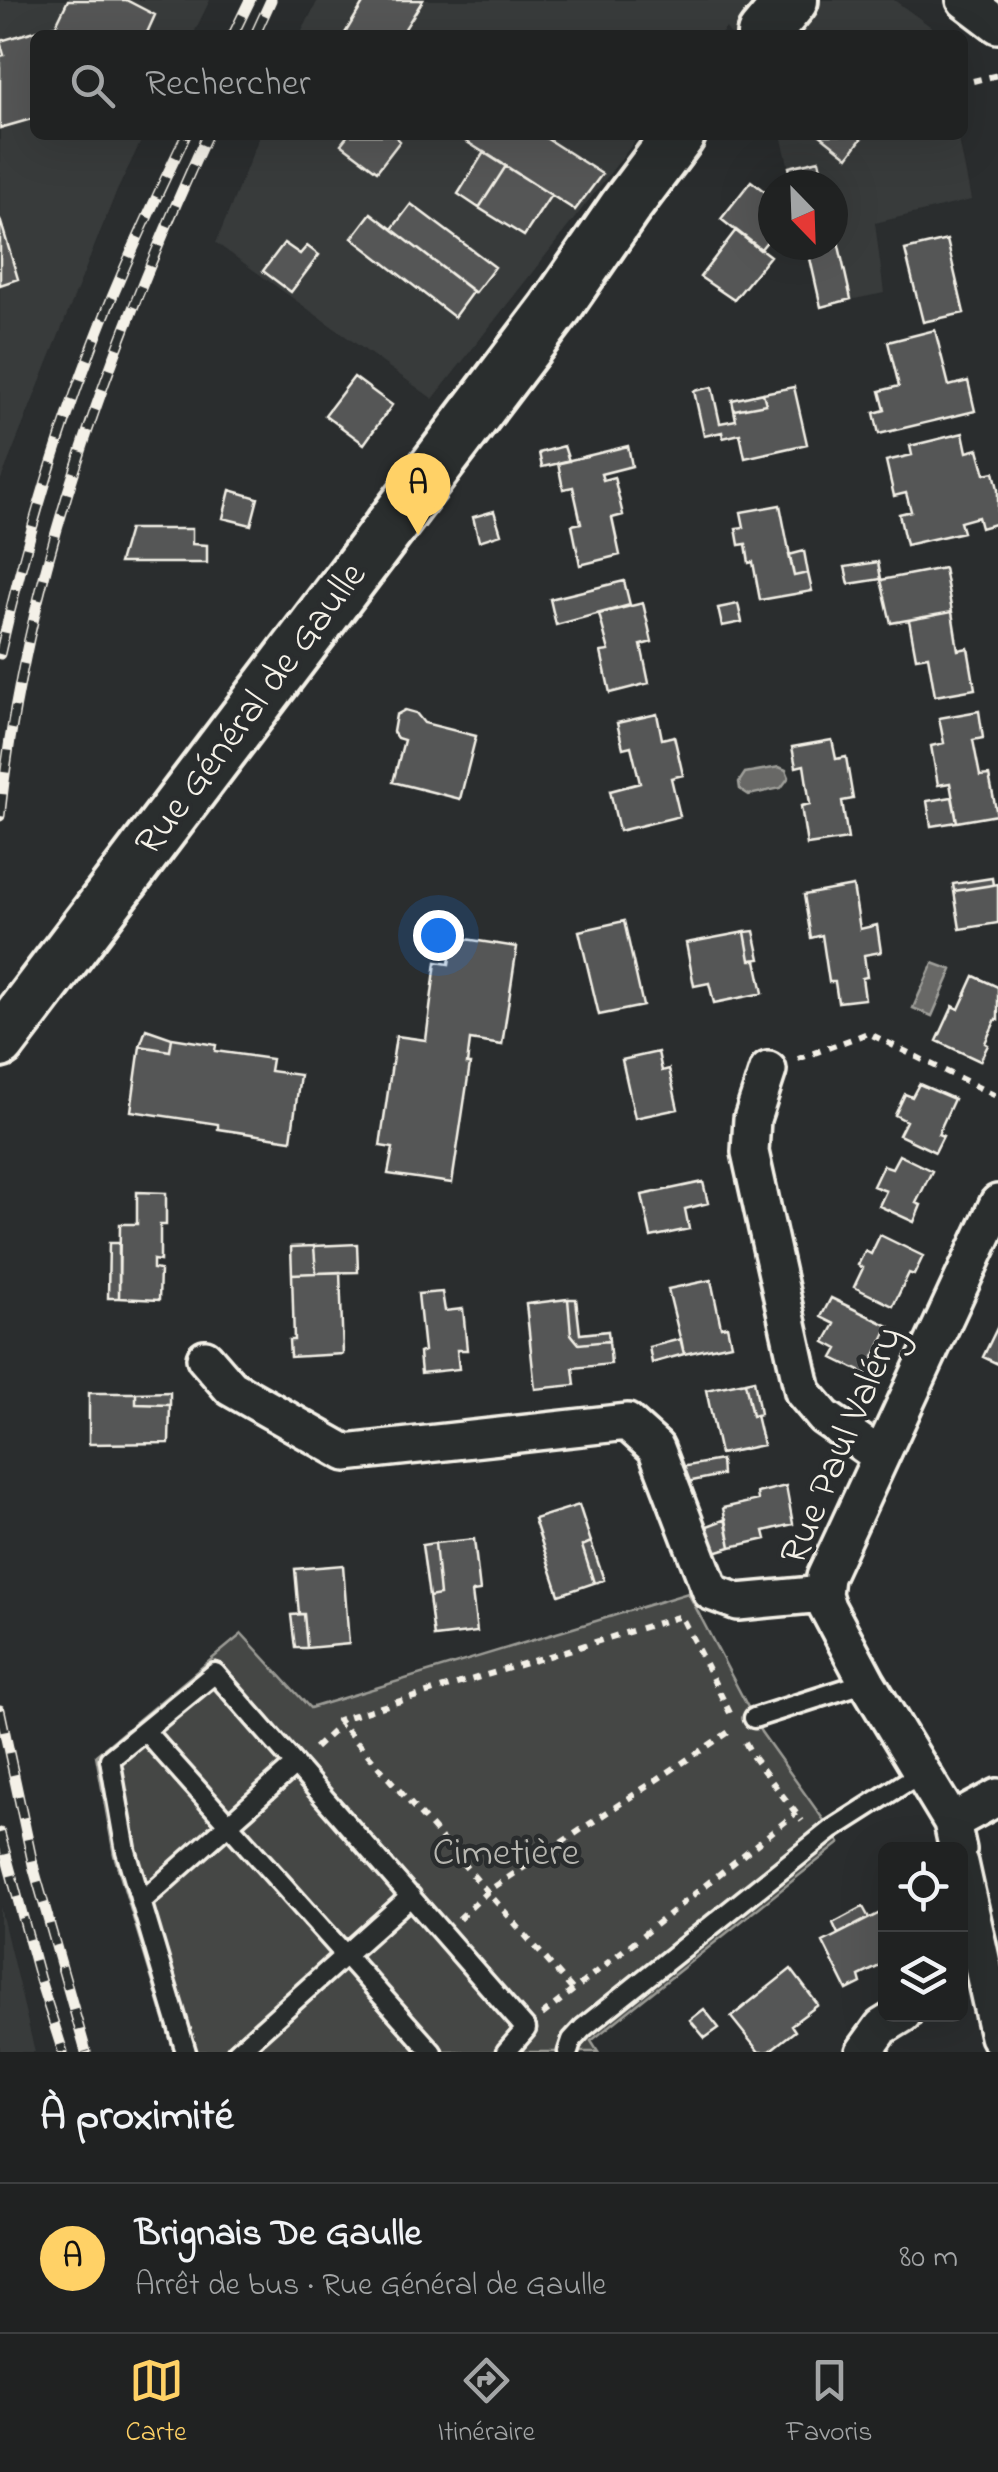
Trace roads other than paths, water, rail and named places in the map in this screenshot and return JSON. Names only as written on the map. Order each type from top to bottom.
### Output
[{"type":"main road","points":[[747,30],[764,0]]},
{"type":"main road","points":[[767,30],[792,0]]},
{"type":"main road","name":"Rue Général de Gaulle","points":[[0,1042],[554,310],[675,140]]},
{"type":"street","points":[[966,0],[998,25]]},
{"type":"street","points":[[768,1070],[752,1119],[750,1152],[803,1392],[824,1418],[880,1456]]},
{"type":"street","name":"Rue Paul Valéry","points":[[955,1836],[922,1772],[867,1682],[823,1594],[826,1577],[880,1456],[998,1203]]},
{"type":"street","points":[[205,1358],[232,1388],[346,1454],[627,1422],[656,1448],[710,1592],[738,1602],[823,1594]]},
{"type":"street","points":[[955,1836],[998,1797]]},
{"type":"street","points":[[968,1932],[974,1992],[998,2036]]},
{"type":"street","points":[[864,2052],[891,2022]]},
{"type":"lane","points":[[186,2052],[126,1850],[110,1760],[215,1673],[526,2028],[506,2052]]},
{"type":"lane","points":[[746,1722],[867,1682]]},
{"type":"lane","points":[[146,1731],[432,2052]]},
{"type":"lane","points":[[141,1902],[295,1765]]},
{"type":"lane","points":[[568,2052],[583,2028],[815,1843],[922,1772]]},
{"type":"lane","points":[[237,2052],[410,1896]]},
{"type":"railway","points":[[235,30],[250,0]]},
{"type":"railway","points":[[257,30],[271,0]]},
{"type":"railway","points":[[0,654],[65,421],[103,318],[184,140]]},
{"type":"railway","points":[[0,816],[29,639],[76,467],[136,299],[205,140]]},
{"type":"railway","points":[[0,1710],[34,1869],[86,2052]]},
{"type":"railway","points":[[0,1833],[63,2052]]},
{"type":"place","name":"Brignais De Gaulle","points":[[418,535]]},
{"type":"park label","name":"Cimetière","points":[[506,1854]]}]
